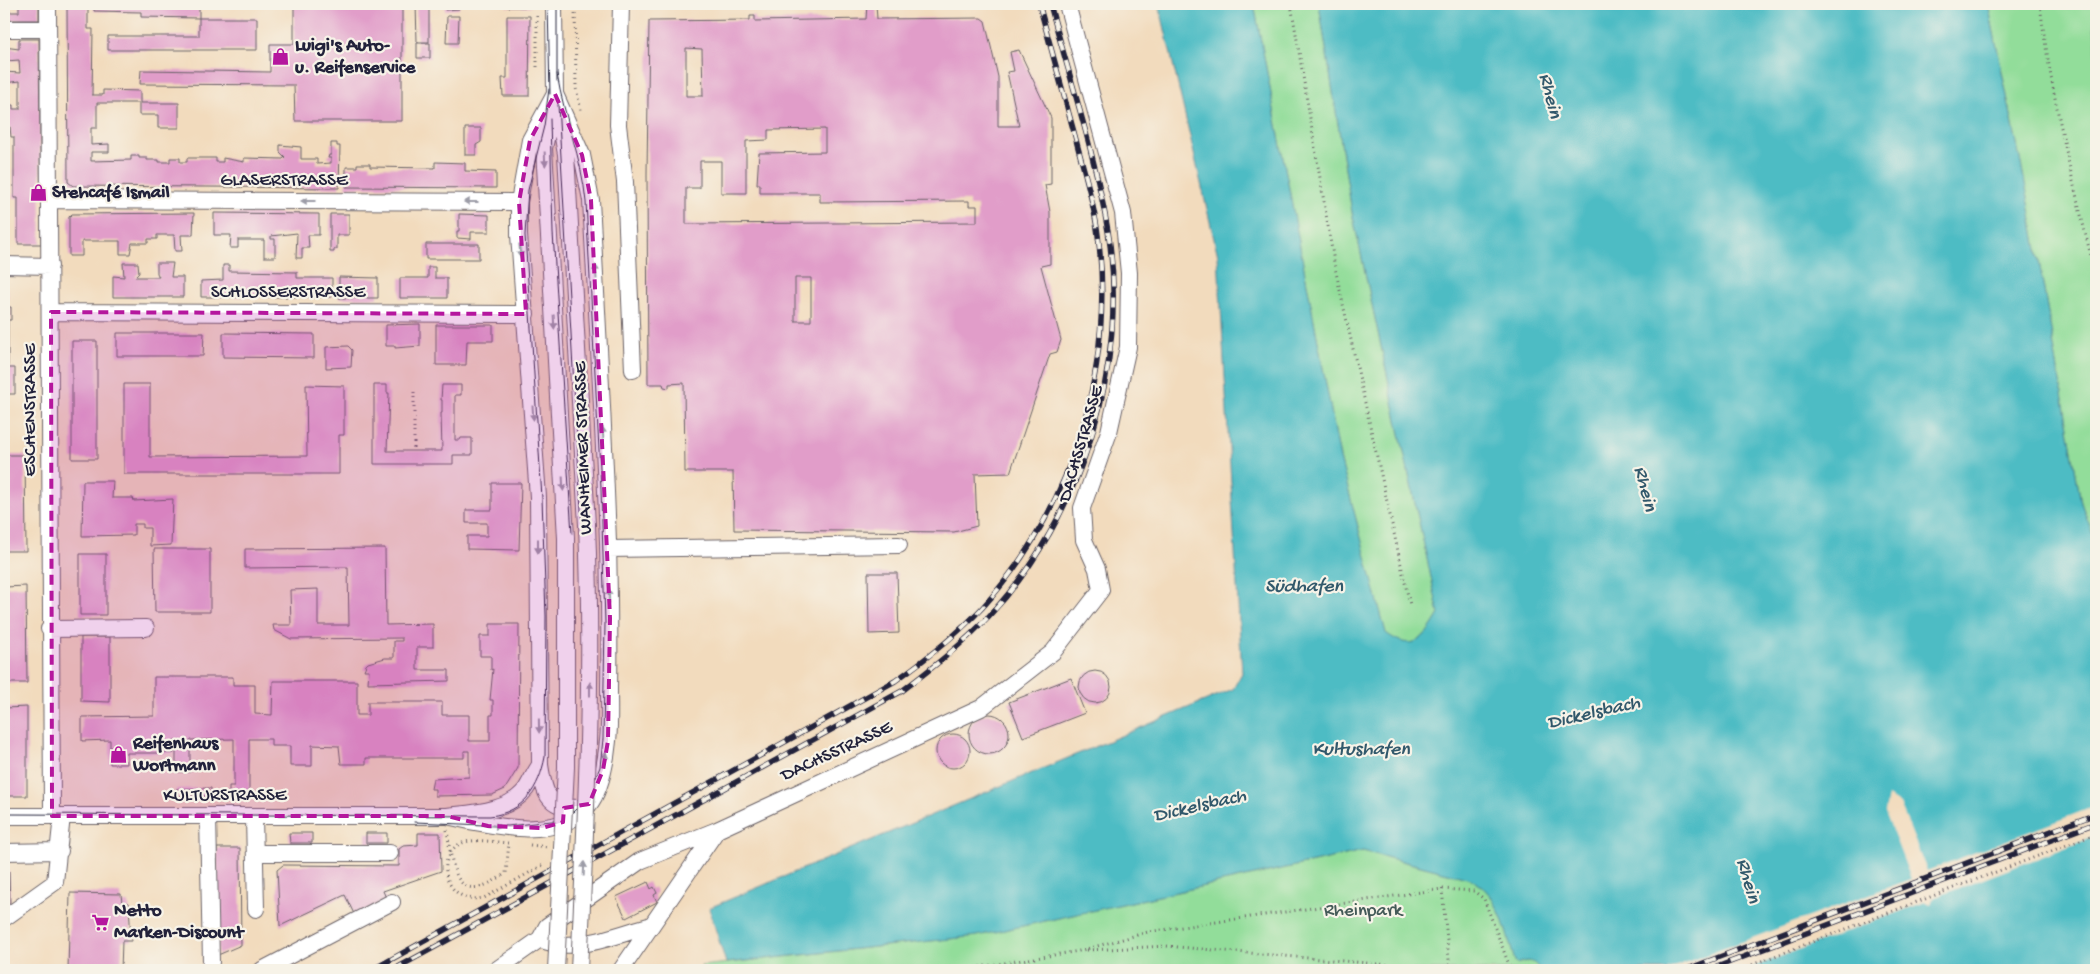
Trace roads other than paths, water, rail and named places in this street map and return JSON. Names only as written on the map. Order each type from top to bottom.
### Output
[{"type":"street","name":"ESCHENSTRASSE","points":[[6,916],[55,882],[60,851],[49,629],[51,312],[48,4]]},
{"type":"street","name":"WANHEIMER STRASSE","points":[[554,4],[555,94],[566,154],[590,592],[589,768],[579,970]]},
{"type":"street","points":[[621,4],[618,125],[625,182],[633,370]]},
{"type":"street","name":"DACHSSTRASSE","points":[[717,830],[981,708],[1053,652],[1101,590],[1097,569],[1084,540],[1082,508],[1109,432],[1128,347],[1129,273],[1123,213],[1067,4]]},
{"type":"street","points":[[4,29],[48,29]]},
{"type":"street","name":"WANHEIMER STRASSE","points":[[555,94],[530,140],[519,202],[519,235],[538,497],[540,765],[544,791],[553,802],[568,808],[589,804]]},
{"type":"street","name":"WANHEIMER STRASSE","points":[[555,94],[544,148],[566,538],[566,767],[556,970]]},
{"type":"street","name":"WANHEIMER STRASSE","points":[[447,816],[488,826],[542,828],[570,820],[589,804],[604,770],[608,741],[610,618],[591,200],[582,155],[555,94]]},
{"type":"street","name":"GLASERSTRASSE","points":[[49,200],[519,202]]},
{"type":"street","points":[[4,265],[50,266]]},
{"type":"street","name":"SCHLOSSERSTRASSE","points":[[51,312],[526,314]]},
{"type":"street","points":[[608,549],[899,545]]},
{"type":"street","points":[[49,629],[146,628]]},
{"type":"street","points":[[447,816],[485,811],[510,803],[525,790],[540,765]]},
{"type":"street","name":"KULTURSTRASSE","points":[[4,816],[447,816]]},
{"type":"street","points":[[208,816],[209,970]]},
{"type":"street","points":[[254,816],[256,909]]},
{"type":"street","points":[[621,970],[717,830]]},
{"type":"street","points":[[496,970],[540,939],[547,926],[640,861],[717,830]]},
{"type":"street","points":[[4,852],[60,851]]},
{"type":"street","points":[[255,853],[390,853]]},
{"type":"street","points":[[262,970],[392,902]]},
{"type":"street","points":[[540,939],[550,944],[561,945],[590,942],[652,925]]},
{"type":"water","points":[[1159,4],[1254,4],[1340,458],[1386,633],[1396,639],[1411,643],[1418,640],[1429,630],[1439,614],[1352,212],[1319,4],[1988,4],[2028,198],[2081,503],[2096,542],[2096,970],[1540,970],[1530,961],[1516,964],[1496,905],[1481,886],[1471,879],[1363,851],[977,936],[726,963],[709,908],[1233,689],[1242,673],[1218,256]]},
{"type":"tram line","points":[[548,4],[550,94]]},
{"type":"tram line","points":[[557,4],[557,81]]},
{"type":"tram line","points":[[414,822],[508,826],[552,821],[573,812],[587,798],[600,767],[603,739],[605,623],[601,488],[586,202],[581,170],[557,74]]},
{"type":"tram line","points":[[4,814],[490,816],[502,814],[521,804],[528,797],[539,779],[545,757],[546,616],[542,498],[525,235],[528,190],[544,126],[549,89]]},
{"type":"tram line","points":[[558,104],[582,528],[583,583],[582,749],[572,970]]},
{"type":"tram line","points":[[550,119],[553,233],[572,534],[573,767],[562,970]]},
{"type":"railway","points":[[372,970],[895,681],[962,628],[982,608],[1014,569],[1041,526],[1063,481],[1080,434],[1093,385],[1100,335],[1102,285],[1096,223],[1088,185],[1039,4]]},
{"type":"railway","points":[[393,970],[902,691],[969,636],[989,616],[1021,577],[1050,533],[1073,486],[1091,437],[1104,386],[1112,334],[1113,282],[1103,202],[1050,4]]},
{"type":"railway","points":[[1685,970],[2096,814]]},
{"type":"railway","points":[[1709,970],[2096,823]]},
{"type":"place","name":"Luigi's Auto- u. Reifenservice","points":[[281,57]]},
{"type":"place","name":"Stehcafé Ismail","points":[[38,193]]},
{"type":"place","name":"Reifenhaus Wortmann","points":[[119,755]]},
{"type":"place","name":"Netto Marken-Discount","points":[[100,922]]},
{"type":"water label","name":"Rhein","points":[[1549,96]]},
{"type":"water label","name":"Rhein","points":[[1644,489]]},
{"type":"water label","name":"Südhafen","points":[[1304,587]]},
{"type":"water label","name":"Dickelsbach","points":[[1594,714]]},
{"type":"water label","name":"Kultushafen","points":[[1361,750]]},
{"type":"water label","name":"Dickelsbach","points":[[1200,807]]},
{"type":"water label","name":"Rhein","points":[[1747,881]]},
{"type":"park label","name":"Rheinpark","points":[[1363,911]]}]
